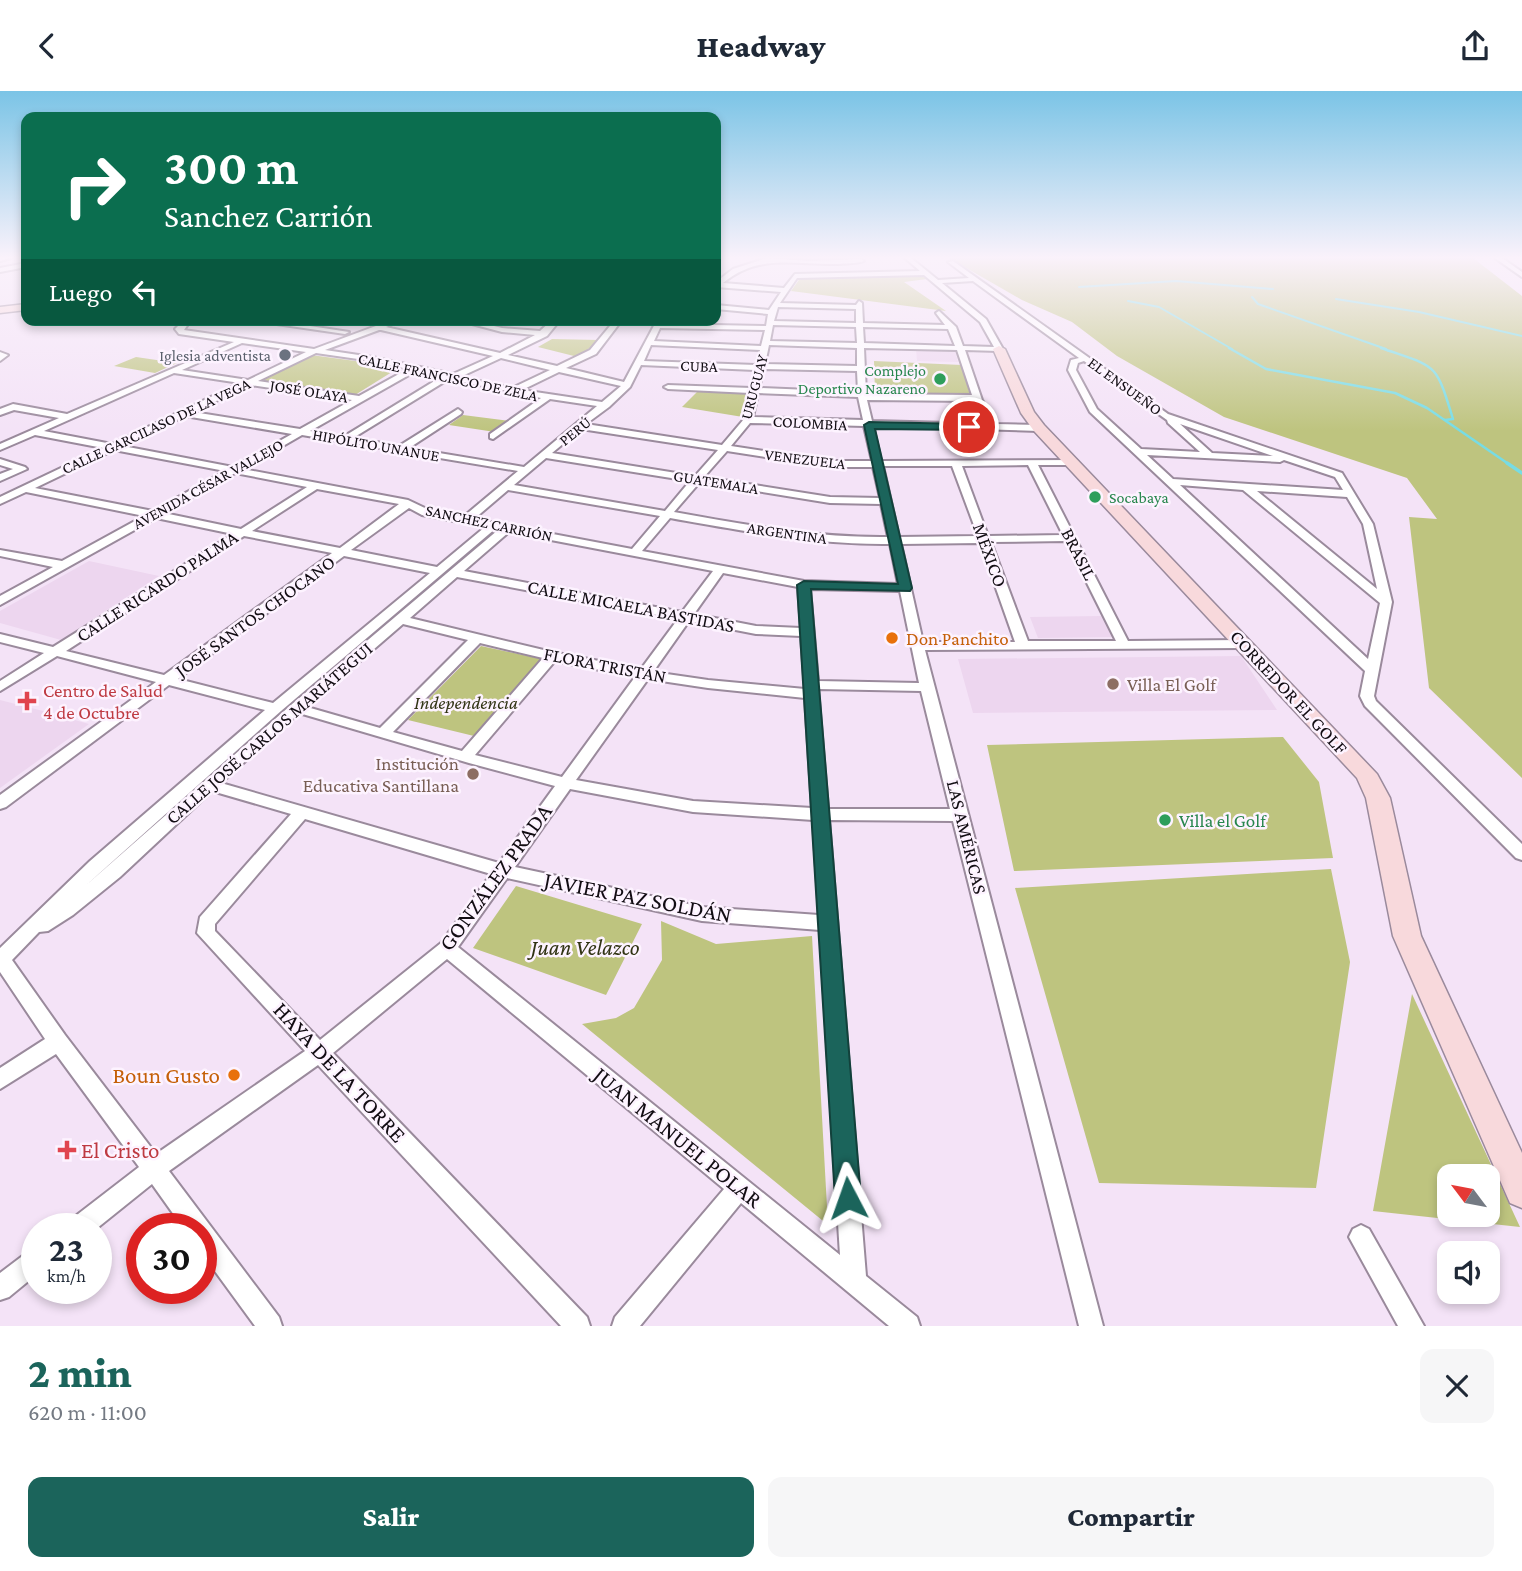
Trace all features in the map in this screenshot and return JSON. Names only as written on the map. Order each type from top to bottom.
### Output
[{"type":"street","name":"URUGUAY","points":[[634,552],[748,420],[773,316]]},
{"type":"street","name":"LAS AMÉRICAS","points":[[860,316],[862,396],[927,687],[1091,1326]]},
{"type":"street","points":[[941,316],[952,327],[982,415],[994,428]]},
{"type":"street","name":"CORREDOR EL GOLF","points":[[977,316],[983,321],[999,349],[1028,413],[1039,428],[1366,774],[1378,798],[1407,936],[1522,1191]]},
{"type":"street","name":"EL ENSUEÑO","points":[[1027,316],[1165,416],[1339,475],[1368,524],[1386,602]]},
{"type":"street","points":[[721,325],[952,327]]},
{"type":"street","name":"CALLE FRANCISCO DE ZELA","points":[[182,326],[179,329],[181,332],[415,368],[513,391],[607,405]]},
{"type":"street","points":[[298,326],[345,332]]},
{"type":"street","points":[[309,352],[357,326]]},
{"type":"street","points":[[485,326],[544,334]]},
{"type":"street","points":[[345,439],[452,376],[503,356],[544,334],[551,326]]},
{"type":"street","points":[[513,391],[593,352],[614,326]]},
{"type":"street","name":"PERÚ","points":[[465,521],[607,405],[627,385],[657,326]]},
{"type":"street","points":[[309,352],[380,327],[627,385]]},
{"type":"street","points":[[0,447],[241,342]]},
{"type":"street","points":[[648,343],[999,349]]},
{"type":"street","name":"CALLE GARCILASO DE LA VEGA","points":[[0,501],[309,352]]},
{"type":"street","points":[[1087,358],[1074,362],[1072,370],[1093,409],[1372,670]]},
{"type":"street","name":"CUBA","points":[[639,363],[861,369]]},
{"type":"street","name":"AVENIDA CÉSAR VALLEJO","points":[[0,601],[415,368]]},
{"type":"street","name":"JOSÉ OLAYA","points":[[174,371],[360,399]]},
{"type":"street","points":[[668,387],[976,398]]},
{"type":"street","points":[[493,436],[547,397]]},
{"type":"street","points":[[0,412],[13,407],[69,417]]},
{"type":"street","points":[[400,449],[457,412]]},
{"type":"street","name":"HIPÓLITO UNANUE","points":[[184,413],[527,470]]},
{"type":"street","points":[[1165,416],[1209,455]]},
{"type":"street","name":"COLOMBIA","points":[[748,420],[1039,428]]},
{"type":"street","name":"VENEZUELA","points":[[581,426],[831,464],[878,466],[1073,462]]},
{"type":"street","name":"SANCHEZ CARRIÓN","points":[[34,432],[408,503],[426,513],[465,521],[804,585],[905,588]]},
{"type":"street","points":[[1141,452],[1298,460]]},
{"type":"street","name":"GUATEMALA","points":[[546,455],[830,500],[886,501]]},
{"type":"street","points":[[0,462],[22,469],[0,478]]},
{"type":"street","name":"BRASIL","points":[[1032,463],[1124,645]]},
{"type":"street","name":"MÉXICO","points":[[957,465],[1023,645]]},
{"type":"street","points":[[1173,482],[1352,494]]},
{"type":"street","name":"CALLE RICARDO PALMA","points":[[0,687],[315,486]]},
{"type":"street","name":"ARGENTINA","points":[[507,487],[800,537],[895,540],[1071,538]]},
{"type":"street","points":[[1246,487],[1386,602],[1367,696],[1370,703],[1520,853]]},
{"type":"street","name":"CALLE MICAELA BASTIDAS","points":[[24,489],[756,630],[807,632]]},
{"type":"street","name":"JOSÉ SANTOS CHOCANO","points":[[0,803],[408,503]]},
{"type":"street","name":"CALLE JOSÉ CARLOS MARIÁTEGUI","points":[[188,1213],[58,1041],[1,958],[29,934],[96,865],[276,708],[500,527]]},
{"type":"street","points":[[0,553],[63,565]]},
{"type":"street","name":"GONZÁLEZ PRADA","points":[[97,1213],[155,1168],[321,1051],[447,948],[720,569]]},
{"type":"street","name":"CALLE JOSÉ CARLOS MARIÁTEGUI","points":[[29,934],[62,914],[400,619],[447,572]]},
{"type":"street","points":[[804,585],[854,1281]]},
{"type":"street","name":"FLORA TRISTÁN","points":[[400,619],[552,656],[734,690],[927,687]]},
{"type":"street","points":[[0,638],[276,708]]},
{"type":"street","points":[[383,733],[477,639]]},
{"type":"street","points":[[918,646],[1242,644]]},
{"type":"street","points":[[465,757],[552,656]]},
{"type":"street","points":[[296,708],[465,757],[656,801],[739,810],[961,815]]},
{"type":"street","name":"JAVIER PAZ SOLDÁN","points":[[209,785],[501,870],[702,914],[828,923]]},
{"type":"street","name":"HAYA DE LA TORRE","points":[[301,813],[220,904],[206,922],[206,933],[321,1051],[578,1326]]},
{"type":"street","name":"JUAN MANUEL POLAR","points":[[447,948],[908,1326]]},
{"type":"street","points":[[0,1079],[58,1041]]},
{"type":"street","points":[[624,1326],[740,1187]]},
{"type":"street","points":[[1361,1237],[1412,1326]]},
{"type":"street","name":"CALLE JOSÉ CARLOS MARIÁTEGUI","points":[[217,1253],[270,1326]]},
{"type":"street","points":[[0,1288],[21,1272]]},
{"type":"shaded area","points":[[916,348],[955,349],[958,362],[917,361]]},
{"type":"shaded area","points":[[89,561],[159,576],[61,640],[0,623],[0,611]]},
{"type":"shaded area","points":[[1101,616],[1112,637],[1038,638],[1030,617]]},
{"type":"shaded area","name":"Villa El Golf","points":[[1241,656],[1277,710],[973,713],[958,659]]},
{"type":"shaded area","points":[[0,700],[43,711],[89,724],[0,788]]},
{"type":"green space","points":[[1058,316],[1522,316],[1522,778],[1429,688],[1409,517],[1437,519],[1407,478],[1224,417],[1117,356],[1072,322]]},
{"type":"green space","points":[[552,339],[600,340],[578,357],[538,347]]},
{"type":"green space","points":[[311,355],[400,367],[355,395],[258,380]]},
{"type":"green space","points":[[136,357],[177,363],[155,373],[114,366]]},
{"type":"green space","points":[[874,361],[962,365],[970,395],[875,393]]},
{"type":"green space","points":[[699,390],[749,393],[743,417],[682,407]]},
{"type":"green space","points":[[463,415],[510,421],[495,432],[449,425]]},
{"type":"green space","name":"Independencia","points":[[481,646],[542,659],[474,736],[408,720]]},
{"type":"green space","name":"Villa el Golf","points":[[1283,737],[1319,782],[1333,858],[1014,871],[987,745]]},
{"type":"green space","name":"Villa el Golf","points":[[1331,869],[1350,962],[1316,1188],[1099,1183],[1015,888]]},
{"type":"green space","name":"Juan Velazco","points":[[516,886],[642,924],[606,995],[473,948]]},
{"type":"green space","points":[[661,921],[716,944],[812,936],[828,1225],[582,1024],[616,1018],[634,1008],[662,960]]},
{"type":"green space","points":[[1412,994],[1491,1164],[1437,1164],[1437,1218],[1373,1211]]},
{"type":"green space","points":[[1500,1184],[1520,1227],[1500,1225]]},
{"type":"waterway","points":[[1174,316],[1232,349]]},
{"type":"waterway","points":[[1291,316],[1386,349]]},
{"type":"waterway","points":[[1435,316],[1522,336]]},
{"type":"waterway","points":[[1229,348],[1266,369],[1395,393],[1427,408],[1510,465]]},
{"type":"waterway","points":[[1381,348],[1414,359],[1432,369],[1442,386],[1453,419],[1445,420]]},
{"type":"waterway","points":[[1510,465],[1522,473]]},
{"type":"place","name":"Iglesia adventista","points":[[285,355]]},
{"type":"place","name":"Complejo Deportivo Nazareno","points":[[940,379]]},
{"type":"place","name":"Socabaya","points":[[1095,497]]},
{"type":"place","name":"Don Panchito","points":[[892,638]]},
{"type":"place","name":"Villa El Golf","points":[[1113,684]]},
{"type":"place","name":"Centro de Salud 4 de Octubre","points":[[27,701]]},
{"type":"place","name":"Institución Educativa Santillana","points":[[473,774]]},
{"type":"place","name":"Villa el Golf","points":[[1165,820]]},
{"type":"place","name":"Boun Gusto","points":[[234,1075]]},
{"type":"place","name":"El Cristo","points":[[67,1150]]},
{"type":"route","points":[[848,1198],[804,585],[905,588],[869,425],[969,427]]}]
